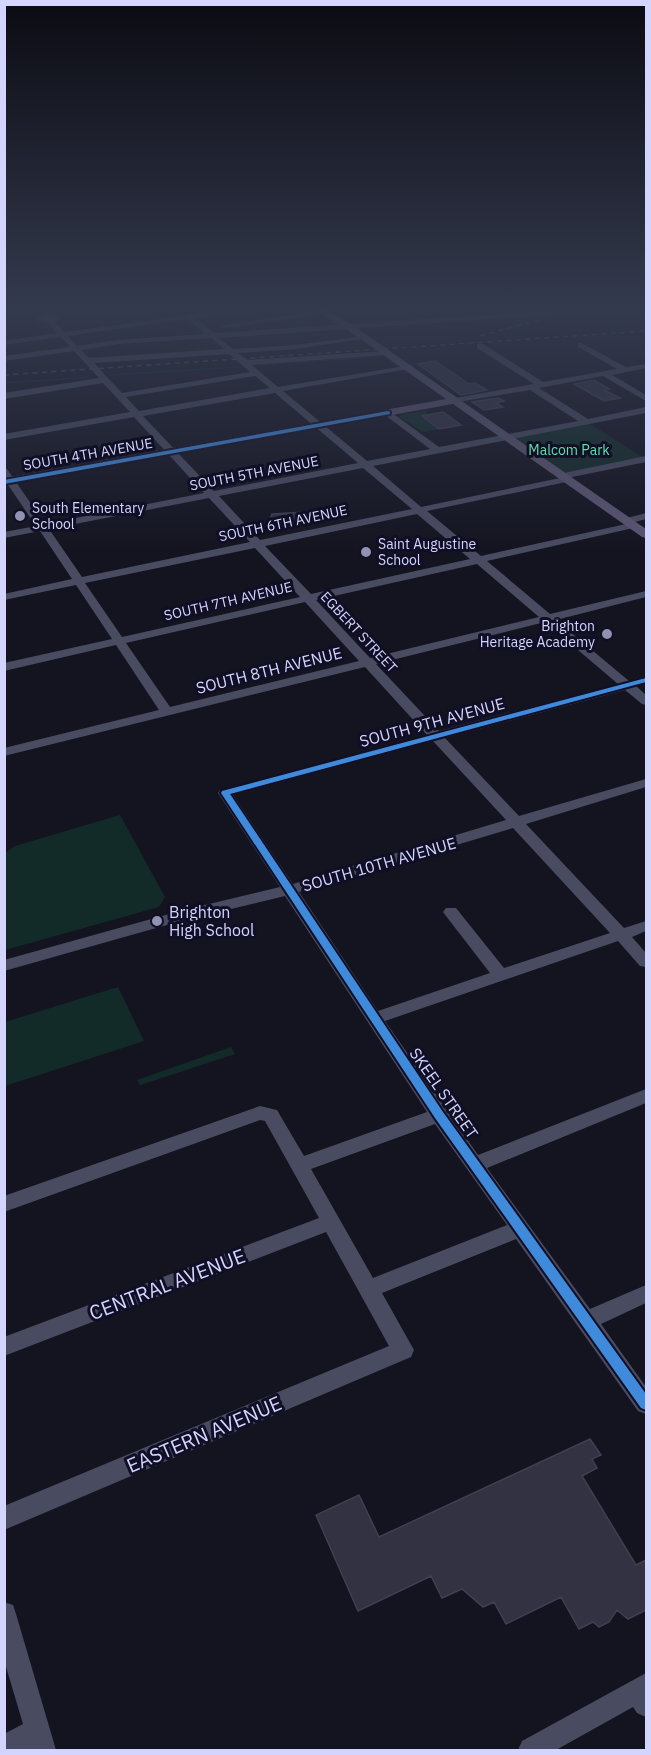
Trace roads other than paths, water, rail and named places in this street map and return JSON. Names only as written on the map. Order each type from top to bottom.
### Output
[{"type":"main road","points":[[438,389],[646,534]]},
{"type":"main road","name":"SOUTH 4TH AVENUE","points":[[7,478],[171,453],[455,401]]},
{"type":"street","points":[[4,396],[49,389]]},
{"type":"street","name":"EGBERT STREET","points":[[113,389],[646,962]]},
{"type":"street","points":[[119,396],[162,389]]},
{"type":"street","points":[[4,436],[284,389]]},
{"type":"street","points":[[455,401],[521,389]]},
{"type":"street","points":[[534,389],[585,421]]},
{"type":"street","points":[[630,389],[646,398]]},
{"type":"street","points":[[277,390],[646,701]]},
{"type":"street","name":"SOUTH 5TH AVENUE","points":[[4,535],[646,410]]},
{"type":"street","points":[[388,413],[438,451]]},
{"type":"street","name":"SOUTH 6TH AVENUE","points":[[4,597],[419,510],[646,459]]},
{"type":"street","points":[[7,478],[43,527],[167,712]]},
{"type":"street","name":"SOUTH 7TH AVENUE","points":[[4,668],[478,560],[631,523],[646,516]]},
{"type":"street","name":"SOUTH 8TH AVENUE","points":[[4,752],[646,594]]},
{"type":"street","name":"SOUTH 9TH AVENUE","points":[[225,794],[646,680]]},
{"type":"street","name":"SOUTH 10TH AVENUE","points":[[4,966],[180,916],[289,890],[646,783]]},
{"type":"street","name":"SKEEL STREET","points":[[225,794],[440,1115],[646,1404]]},
{"type":"street","points":[[451,912],[501,975]]},
{"type":"street","points":[[375,1018],[646,926]]},
{"type":"street","points":[[476,1164],[646,1096]]},
{"type":"street","points":[[4,1204],[261,1113],[271,1115],[368,1288],[522,1228]]},
{"type":"street","points":[[299,1166],[440,1115]]},
{"type":"street","name":"CENTRAL AVENUE","points":[[4,1347],[330,1222]]},
{"type":"street","name":"EASTERN AVENUE","points":[[4,1518],[403,1350],[368,1288]]},
{"type":"street","points":[[588,1320],[646,1294]]},
{"type":"street","points":[[4,1614],[40,1741],[4,1748]]},
{"type":"street","points":[[531,1750],[644,1694]]},
{"type":"place","name":"South Elementary School","points":[[20,516]]},
{"type":"place","name":"Saint Augustine School","points":[[366,552]]},
{"type":"place","name":"Brighton Heritage Academy","points":[[607,634]]},
{"type":"place","name":"Brighton High School","points":[[157,921]]},
{"type":"park label","name":"Malcom Park","points":[[569,450]]}]
